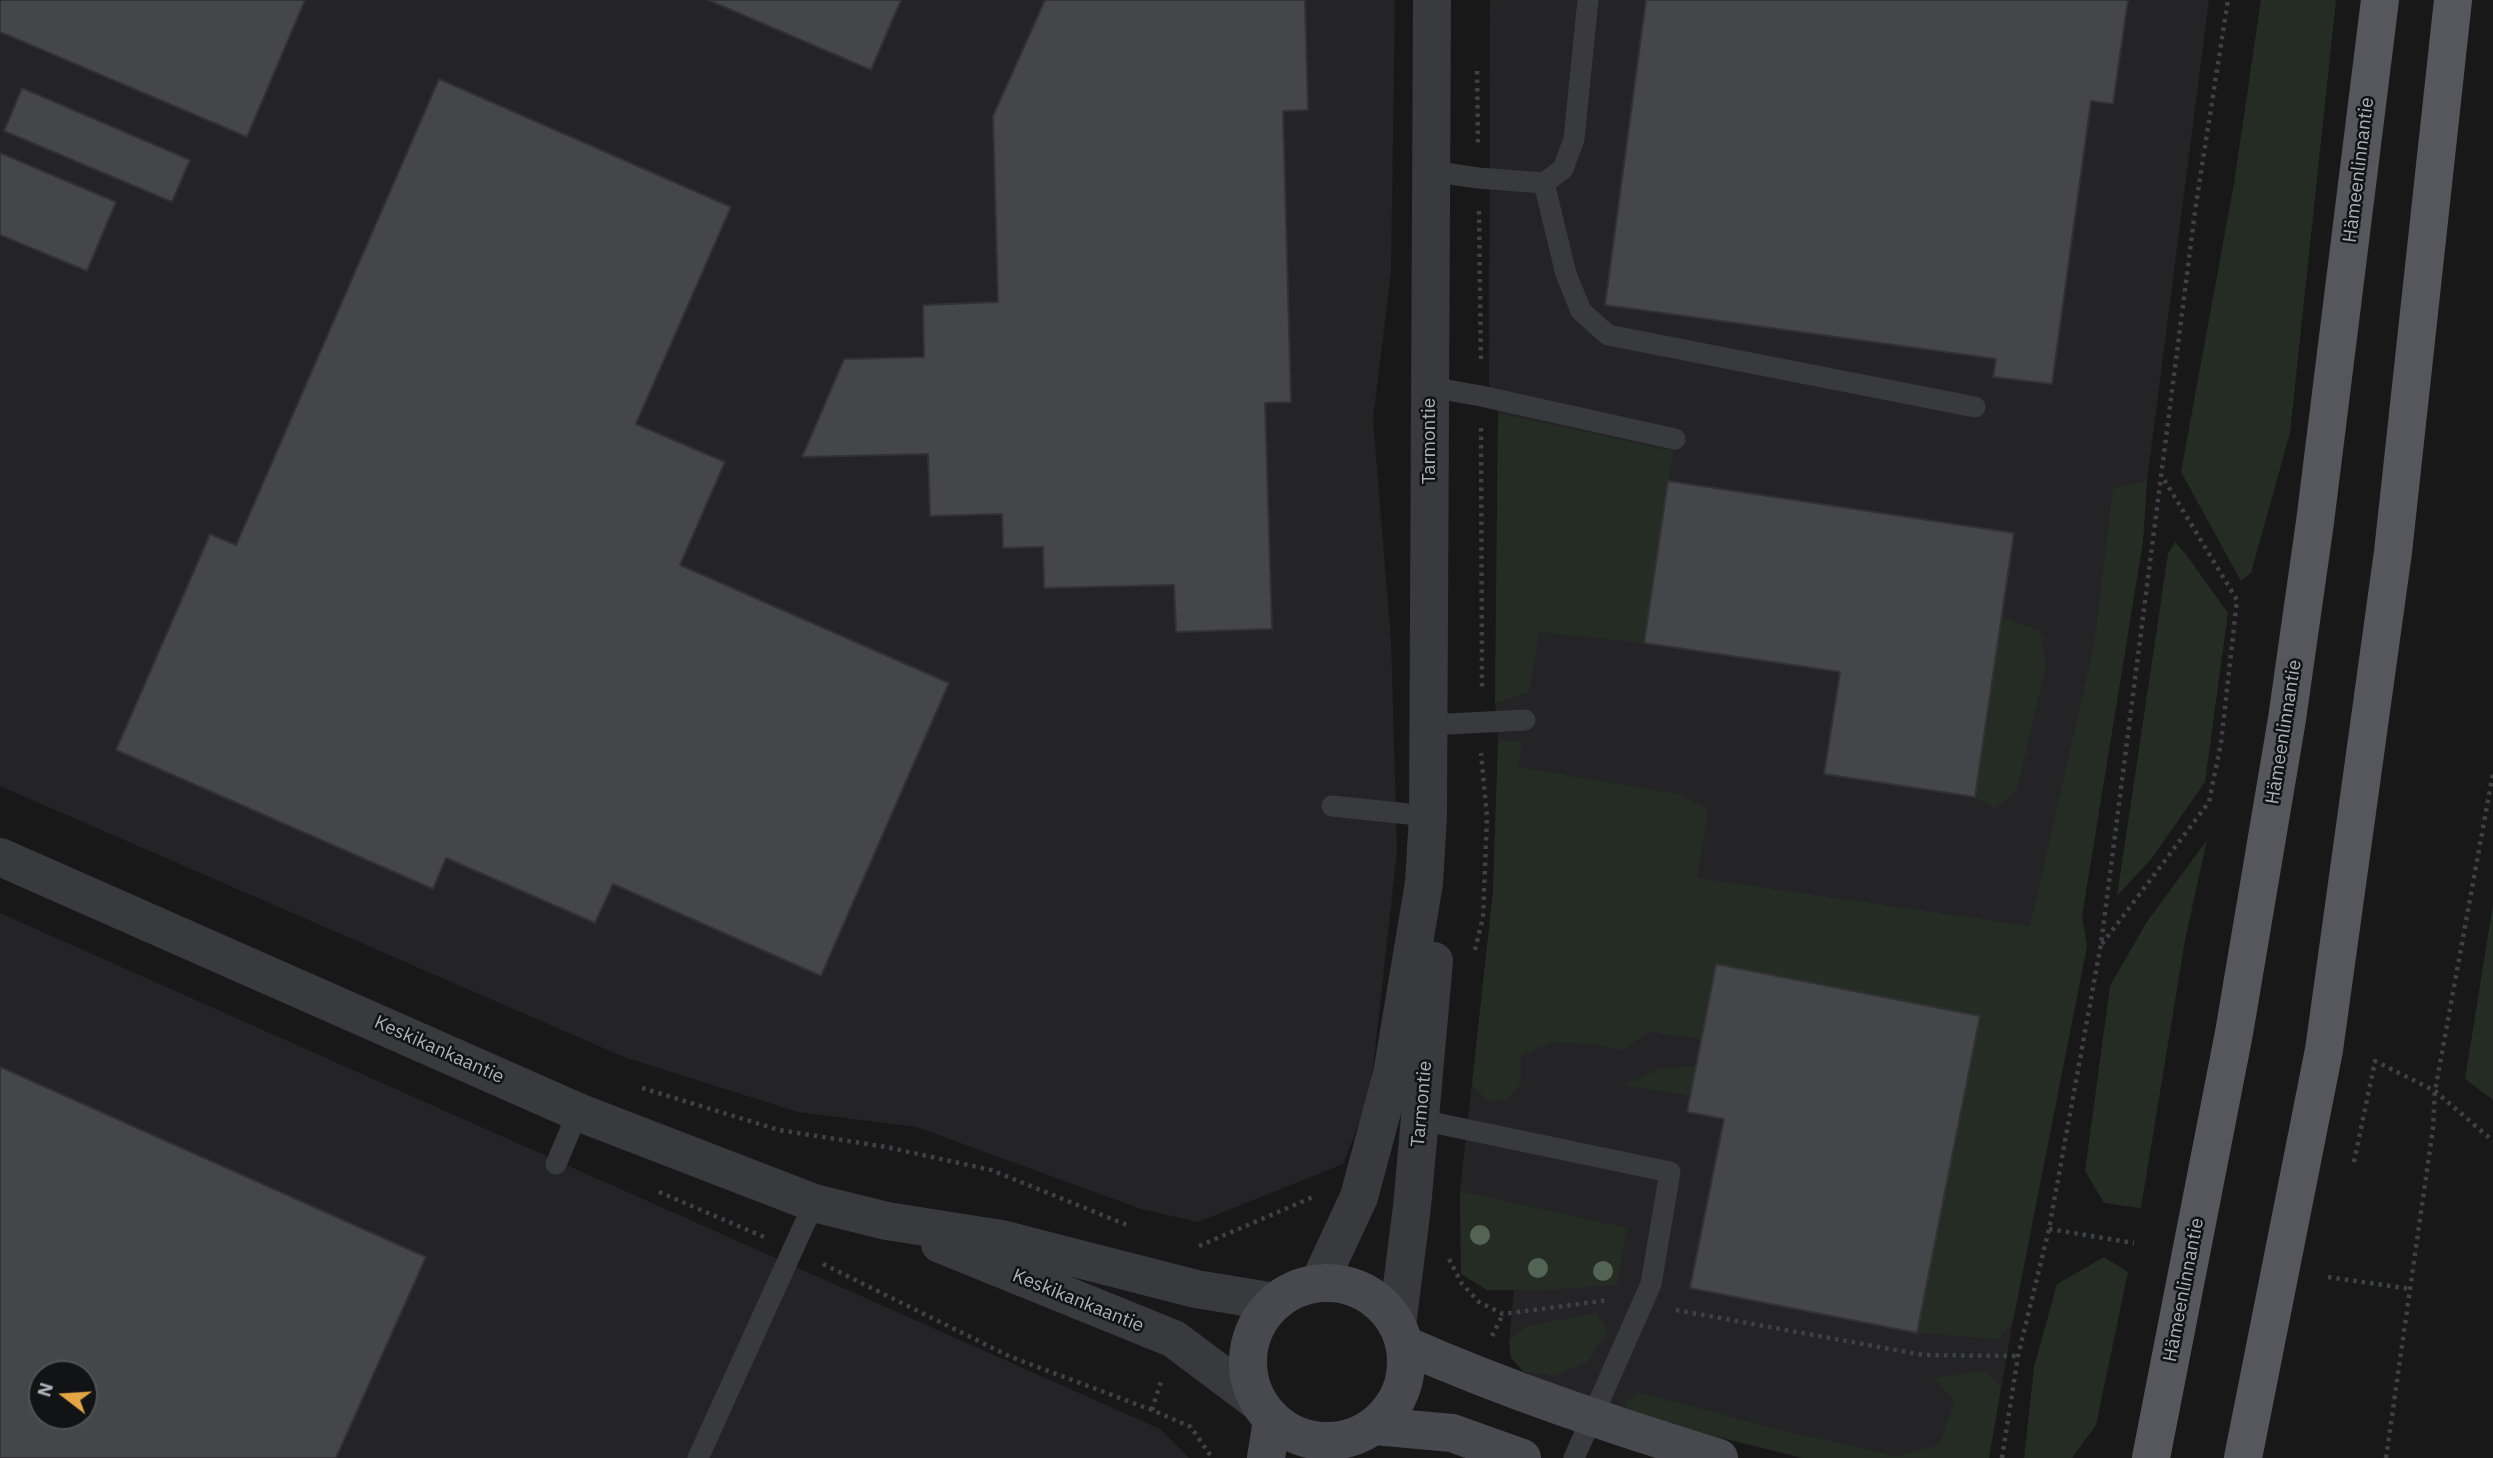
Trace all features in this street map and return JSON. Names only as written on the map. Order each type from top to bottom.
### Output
[{"type":"main road","name":"Hämeenlinnantie","points":[[2151,1458],[2234,1034],[2287,719],[2315,522],[2380,0]]},
{"type":"main road","points":[[2243,1458],[2324,1050],[2393,552],[2453,0]]},
{"type":"main road","points":[[1319,1283],[1343,1284],[1365,1292],[1384,1306],[1401,1335],[1407,1368],[1402,1390],[1391,1410],[1375,1426],[1333,1450],[1290,1433],[1265,1411],[1250,1381],[1248,1360],[1251,1338],[1260,1318],[1275,1302],[1296,1289],[1319,1283]]},
{"type":"main road","points":[[1401,1335],[1474,1376],[1592,1418],[1719,1458]]},
{"type":"main road","points":[[1265,1411],[1266,1458]]},
{"type":"main road","points":[[1375,1426],[1452,1433],[1522,1458]]},
{"type":"street","name":"Tarmontie","points":[[1319,1283],[1359,1197],[1392,1074],[1424,883],[1429,725],[1432,0]]},
{"type":"street","name":"Keskikankaantie","points":[[0,857],[579,1112],[814,1203],[887,1221],[1000,1239],[1196,1289],[1275,1302]]},
{"type":"street","name":"Tarmontie","points":[[1401,1335],[1434,960],[1424,883]]},
{"type":"street","name":"Keskikankaantie","points":[[887,1221],[1174,1339],[1265,1411]]},
{"type":"lane","points":[[1431,171],[1544,183],[1563,169],[1574,139],[1588,0]]},
{"type":"lane","points":[[1544,183],[1566,274],[1581,311],[1608,335],[1975,407]]},
{"type":"lane","points":[[1430,387],[1675,439]]},
{"type":"lane","points":[[1429,725],[1525,720]]},
{"type":"lane","points":[[1332,806],[1428,816]]},
{"type":"lane","points":[[556,1164],[579,1112]]},
{"type":"lane","points":[[1420,1120],[1670,1172],[1651,1284],[1574,1458]]},
{"type":"lane","points":[[698,1458],[814,1203]]},
{"type":"path","points":[[2002,1458],[2018,1356],[2049,1229],[2101,944],[2196,204],[2228,0]]},
{"type":"path","points":[[1474,954],[1483,917],[1487,817],[1481,768],[1481,396],[1477,68]]},
{"type":"path","points":[[2101,944],[2209,802],[2221,743],[2237,600],[2162,476]]},
{"type":"path","points":[[2386,1458],[2433,1128],[2435,1091],[2493,776]]},
{"type":"path","points":[[2354,1162],[2375,1061],[2435,1091],[2493,1141]]},
{"type":"path","points":[[633,1086],[779,1130],[886,1147],[991,1170],[1129,1226]]},
{"type":"path","points":[[1187,1243],[1199,1247],[1330,1189],[1359,1197]]},
{"type":"path","points":[[2049,1229],[2134,1243]]},
{"type":"path","points":[[1448,1254],[1462,1284],[1479,1302],[1503,1314],[1614,1299],[1923,1355],[2018,1356]]},
{"type":"path","points":[[2328,1277],[2411,1289]]},
{"type":"shaded area","points":[[0,0],[1395,0],[1391,273],[1373,419],[1391,640],[1397,851],[1370,1096],[1343,1164],[1198,1222],[1138,1208],[917,1127],[798,1112],[624,1057],[0,786]]},
{"type":"shaded area","points":[[1490,0],[2209,0],[2147,481],[2143,541],[2082,916],[2087,946],[2013,1321],[1989,1458],[1803,1458],[1632,1416],[1524,1372],[1511,1358],[1509,1341],[1514,1290],[1487,1290],[1461,1274],[1460,1191],[1493,892],[1498,741],[1495,703],[1498,413],[1489,383]]},
{"type":"shaded area","points":[[2261,0],[2336,0],[2290,433],[2251,573],[2241,581],[2181,472],[2234,183]]},
{"type":"shaded area","points":[[1498,413],[1673,451],[1644,643],[1539,632],[1529,692],[1495,703]]},
{"type":"shaded area","points":[[2147,481],[2143,541],[2082,916],[2087,946],[2013,1321],[1998,1339],[1917,1333],[1980,1016],[1717,964],[1702,1039],[1649,1032],[1622,1050],[1592,1044],[1554,1042],[1521,1056],[1521,1083],[1506,1100],[1488,1101],[1472,1084],[1493,892],[1498,741],[1522,741],[1518,767],[1677,794],[1708,809],[1697,878],[2030,926],[2094,645],[2113,488]]},
{"type":"shaded area","points":[[2175,542],[2228,613],[2205,782],[2152,858],[2117,896],[2168,554]]},
{"type":"shaded area","points":[[2002,616],[2040,631],[2046,666],[2017,789],[1995,809],[1975,797]]},
{"type":"shaded area","points":[[2207,840],[2185,940],[2141,1208],[2104,1203],[2085,1171],[2110,986],[2146,923]]},
{"type":"shaded area","points":[[2493,904],[2493,1100],[2465,1079]]},
{"type":"shaded area","points":[[0,913],[1160,1429],[1189,1458],[0,1458]]},
{"type":"shaded area","points":[[1697,1066],[1690,1096],[1624,1085],[1660,1068]]},
{"type":"shaded area","points":[[1460,1191],[1627,1228],[1617,1285],[1542,1290],[1487,1290],[1461,1274]]},
{"type":"shaded area","points":[[2104,1257],[2128,1272],[2096,1425],[2072,1458],[2024,1458],[2034,1367],[2057,1284]]},
{"type":"shaded area","points":[[1596,1313],[1608,1332],[1587,1362],[1554,1376],[1524,1372],[1511,1358],[1509,1341],[1527,1326]]},
{"type":"shaded area","points":[[1984,1371],[2001,1386],[1989,1458],[1803,1458],[1632,1416],[1624,1404],[1638,1392],[1781,1430],[1896,1456],[1939,1445],[1955,1400],[1933,1378]]},
{"type":"building","points":[[0,0],[305,0],[247,137],[0,32]]},
{"type":"building","points":[[708,0],[901,0],[871,70]]},
{"type":"building","points":[[1045,0],[1305,0],[1308,110],[1283,111],[1291,402],[1265,403],[1272,629],[1176,632],[1174,585],[1044,588],[1043,547],[1003,548],[1002,514],[930,516],[928,454],[802,457],[844,359],[924,357],[923,305],[998,302],[993,116]]},
{"type":"building","points":[[1646,0],[2128,0],[2113,104],[2091,101],[2052,384],[1993,377],[1996,359],[1605,305]]},
{"type":"building","points":[[439,79],[731,207],[636,424],[725,462],[680,565],[949,683],[821,976],[613,884],[595,923],[446,858],[433,889],[116,750],[210,534],[236,545]]},
{"type":"building","points":[[22,88],[190,160],[172,202],[4,131]]},
{"type":"building","points":[[0,153],[116,202],[87,271],[0,235]]},
{"type":"building","points":[[1668,481],[2014,533],[1975,797],[1824,774],[1840,672],[1644,643]]},
{"type":"building","points":[[1716,964],[1980,1016],[1917,1333],[1690,1288],[1724,1119],[1687,1112]]},
{"type":"building","points":[[0,1067],[426,1257],[336,1458],[0,1458]]}]
